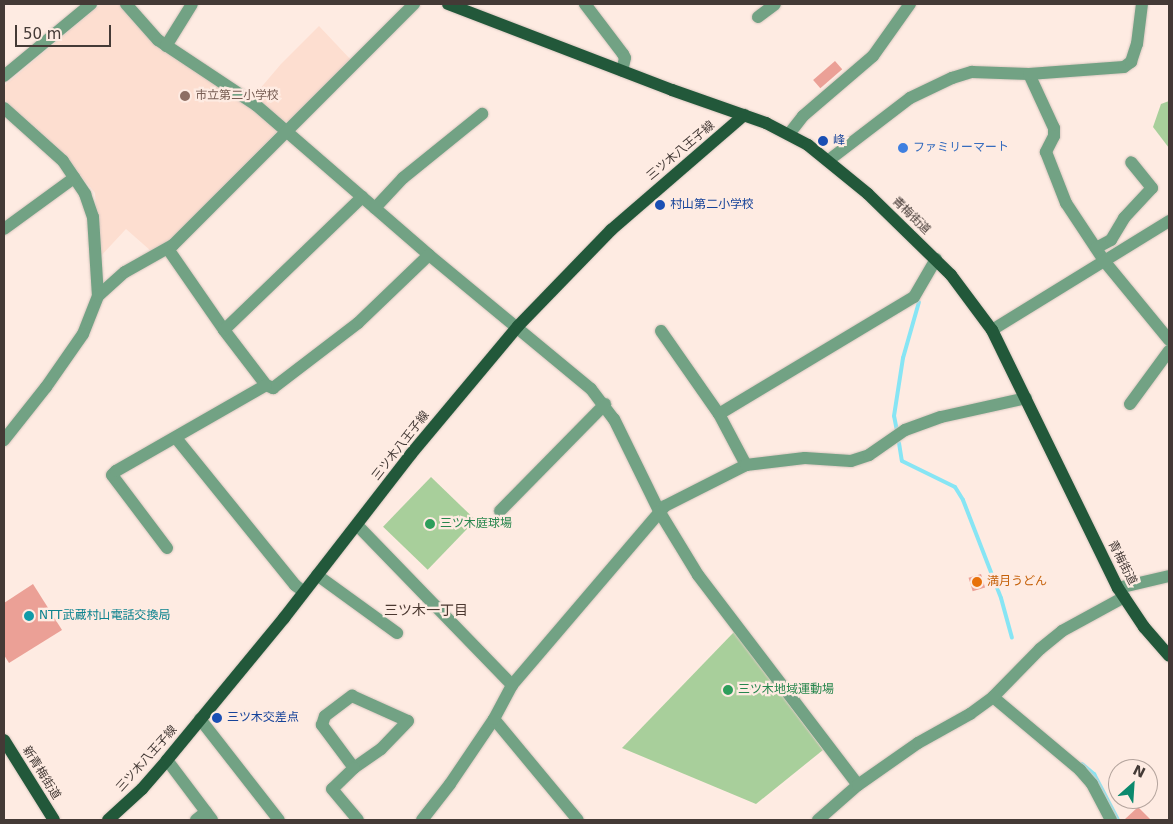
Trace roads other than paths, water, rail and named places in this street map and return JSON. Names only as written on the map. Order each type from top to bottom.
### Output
[{"type":"main road","name":"青梅街道","points":[[448,4],[622,71],[744,115],[788,134],[829,160],[868,194],[936,259],[966,294],[992,330],[1121,593],[1144,627],[1169,656]]},
{"type":"main road","name":"三ツ木八王子線","points":[[108,820],[142,788],[167,760],[304,592],[418,446],[518,326],[611,230],[744,115]]},
{"type":"main road","name":"新青梅街道","points":[[4,740],[54,820]]},
{"type":"street","points":[[4,76],[91,4]]},
{"type":"street","points":[[126,4],[139,20],[166,46],[248,98],[288,131],[429,255],[568,367],[604,404],[614,419],[659,512],[698,574],[858,785]]},
{"type":"street","points":[[166,46],[192,4]]},
{"type":"street","points":[[98,296],[125,272],[168,249],[414,4]]},
{"type":"street","points":[[585,4],[624,54],[622,71]]},
{"type":"street","points":[[758,17],[775,4]]},
{"type":"street","points":[[788,134],[803,116],[873,56],[910,4]]},
{"type":"street","points":[[829,160],[910,98],[952,78],[972,72],[1029,74],[1124,67],[1131,62],[1137,44],[1142,4]]},
{"type":"street","points":[[1029,74],[1054,128],[1054,136],[1046,152],[1066,203],[1105,262],[1169,340]]},
{"type":"street","points":[[4,108],[63,161],[85,194],[93,217],[98,296],[83,334],[46,387],[4,440]]},
{"type":"street","points":[[375,208],[403,178],[482,114]]},
{"type":"street","points":[[1096,248],[1111,240],[1124,218],[1152,188],[1131,162]]},
{"type":"street","points":[[4,229],[74,178]]},
{"type":"street","points":[[224,330],[362,197]]},
{"type":"street","points":[[992,330],[1037,300],[1105,262],[1169,221]]},
{"type":"street","points":[[168,249],[224,330],[266,385],[273,388],[358,323],[429,255]]},
{"type":"street","points":[[718,414],[914,297],[936,259]]},
{"type":"street","points":[[662,331],[718,414],[746,465]]},
{"type":"street","points":[[1130,404],[1169,351]]},
{"type":"street","points":[[167,548],[112,475],[266,385]]},
{"type":"street","points":[[422,820],[450,784],[494,719],[512,685],[665,506],[746,465],[806,458],[851,461],[869,455],[905,430],[914,426],[960,412],[1026,398]]},
{"type":"street","points":[[500,511],[604,404]]},
{"type":"street","points":[[176,438],[283,570],[304,592]]},
{"type":"street","points":[[357,525],[512,685]]},
{"type":"street","points":[[317,575],[397,633]]},
{"type":"street","points":[[818,820],[858,785],[918,743],[970,714],[993,697],[1040,649],[1062,631],[1121,593],[1169,576]]},
{"type":"street","points":[[354,768],[322,725],[325,716],[352,696],[408,720],[381,749],[354,768],[332,789],[358,820]]},
{"type":"street","points":[[993,697],[1080,770],[1092,784],[1111,820]]},
{"type":"street","points":[[200,719],[279,820]]},
{"type":"street","points":[[494,719],[578,820]]},
{"type":"street","points":[[167,760],[205,818]]},
{"type":"waterway","points":[[897,431],[894,416],[903,358],[919,302]]},
{"type":"waterway","points":[[899,443],[902,461],[955,487],[963,500],[1001,598],[1012,638]]},
{"type":"waterway","points":[[1082,764],[1094,774],[1118,820]]},
{"type":"place","name":"市立第二小学校","points":[[185,96]]},
{"type":"place","name":"峰","points":[[823,141]]},
{"type":"place","name":"ファミリーマート","points":[[903,148]]},
{"type":"place","name":"村山第二小学校","points":[[660,205]]},
{"type":"place","name":"三ツ木庭球場","points":[[430,524]]},
{"type":"place","name":"満月うどん","points":[[977,582]]},
{"type":"place","name":"NTT武蔵村山電話交換局","points":[[29,616]]},
{"type":"place","name":"三ツ木地域運動場","points":[[728,690]]},
{"type":"place","name":"三ツ木交差点","points":[[217,718]]},
{"type":"district","name":"三ツ木一丁目","points":[[426,610]]}]
